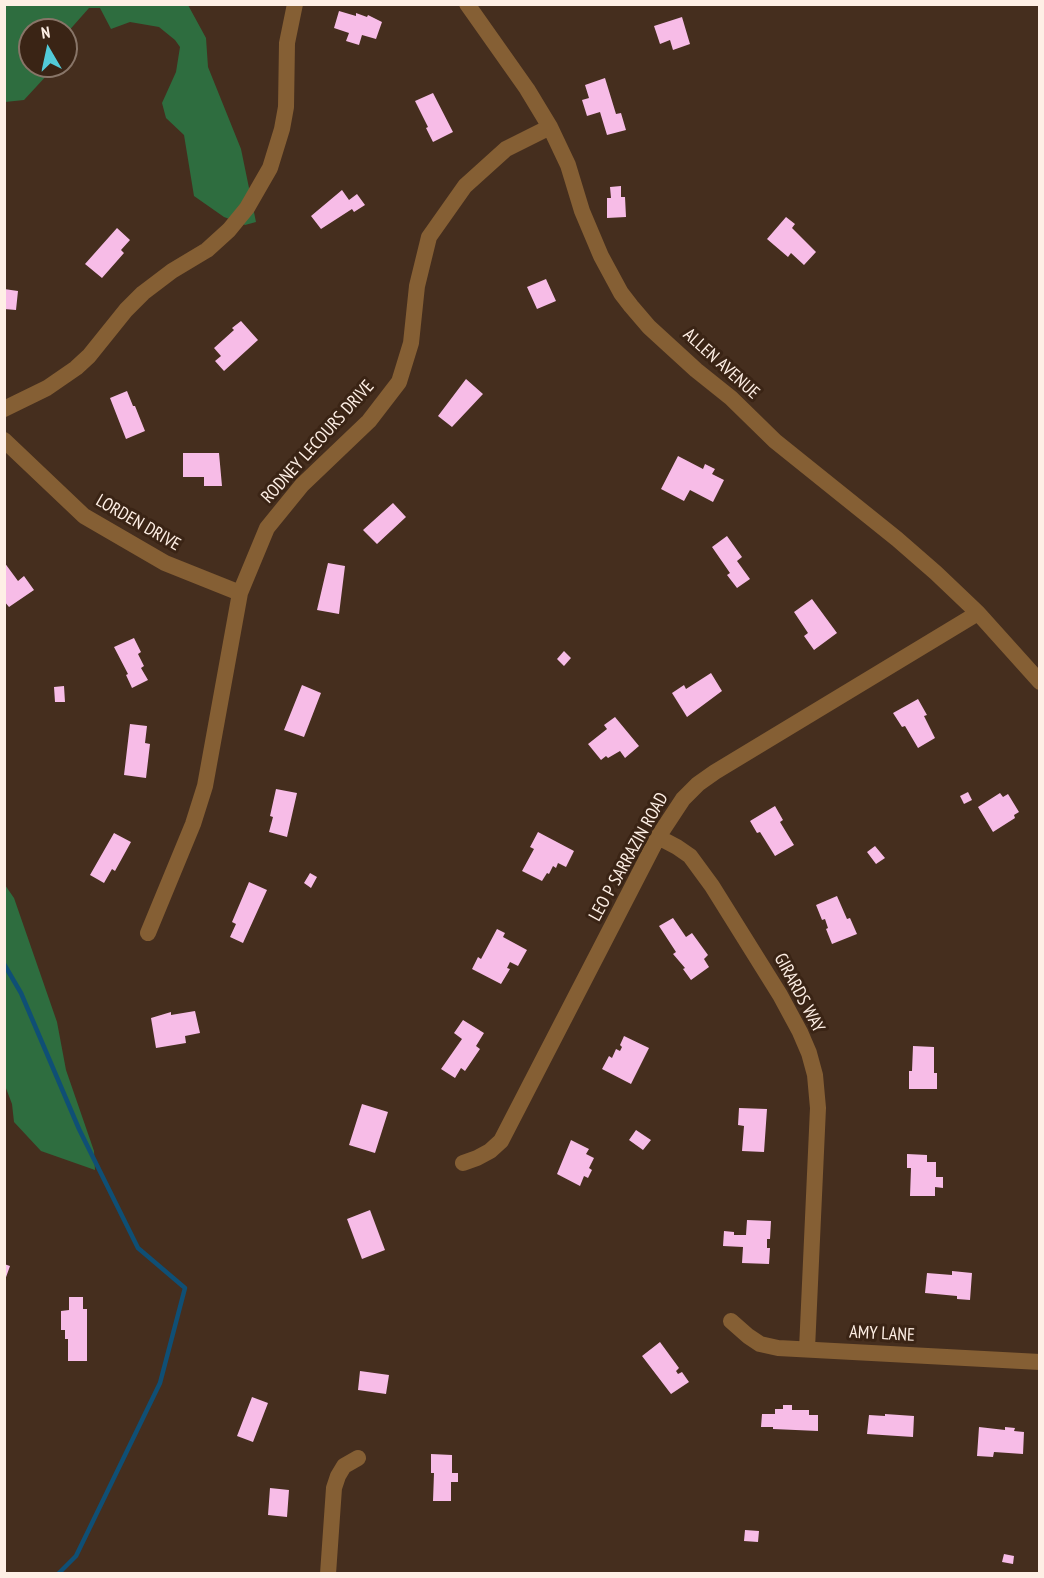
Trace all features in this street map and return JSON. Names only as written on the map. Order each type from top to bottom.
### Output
[{"type":"street","points":[[4,409],[47,388],[76,368],[89,356],[142,293],[207,250],[229,230],[247,208],[270,168],[282,129],[286,106],[287,43],[295,4]]},
{"type":"street","name":"ALLEN AVENUE","points":[[467,4],[527,89],[550,128],[568,165],[582,211],[600,256],[631,306],[649,327],[731,398],[775,441],[897,539],[978,613],[1040,682]]},
{"type":"street","name":"RODNEY LECOURS DRIVE","points":[[148,933],[193,824],[205,786],[240,593],[267,528],[302,485],[369,421],[399,382],[411,343],[417,286],[429,237],[465,186],[506,149],[550,128]]},
{"type":"street","name":"LORDEN DRIVE","points":[[4,440],[84,516],[165,563],[240,593]]},
{"type":"street","name":"LEO P SARRAZIN ROAD","points":[[463,1163],[490,1151],[501,1140],[658,837],[682,799],[715,771],[978,613]]},
{"type":"street","name":"GIRARDS WAY","points":[[658,837],[690,856],[712,886],[780,995],[809,1053],[818,1108],[807,1349]]},
{"type":"street","name":"AMY LANE","points":[[731,1321],[760,1344],[778,1348],[1040,1362]]},
{"type":"street","points":[[327,1574],[334,1488],[344,1466],[358,1458]]},
{"type":"green space","points":[[4,5],[188,5],[206,38],[208,67],[241,149],[256,222],[245,225],[224,217],[194,196],[184,135],[166,118],[162,103],[176,72],[180,47],[159,27],[130,22],[111,29],[100,8],[89,8],[78,20],[78,18],[18,18],[18,78],[44,78],[24,100],[5,102]]},
{"type":"green space","points":[[5,885],[14,898],[57,1022],[66,1070],[94,1151],[95,1170],[41,1151],[14,1122],[12,1104],[4,1083]]},
{"type":"building","points":[[339,11],[356,16],[356,13],[367,17],[368,15],[382,22],[376,39],[362,35],[359,45],[346,41],[349,33],[334,28]]},
{"type":"building","points":[[682,17],[690,44],[673,50],[670,40],[660,44],[654,26]]},
{"type":"building","points":[[605,78],[616,114],[621,113],[626,130],[607,135],[600,112],[587,116],[582,100],[589,98],[585,85]]},
{"type":"building","points":[[433,93],[453,132],[433,142],[415,101]]},
{"type":"building","points":[[621,186],[621,197],[625,197],[626,217],[607,218],[607,198],[611,198],[610,187]]},
{"type":"building","points":[[342,190],[349,200],[357,194],[365,205],[354,212],[352,209],[321,229],[311,216]]},
{"type":"building","points":[[786,217],[795,224],[792,228],[816,252],[804,265],[791,253],[788,257],[767,239]]},
{"type":"building","points":[[117,228],[130,240],[121,250],[124,253],[102,278],[85,264]]},
{"type":"building","points":[[546,279],[556,301],[537,309],[527,287]]},
{"type":"building","points":[[4,289],[18,291],[16,310],[4,309]]},
{"type":"building","points":[[241,321],[258,340],[224,371],[215,361],[221,356],[214,348]]},
{"type":"building","points":[[466,379],[483,394],[452,427],[438,416]]},
{"type":"building","points":[[127,391],[145,431],[126,439],[110,398]]},
{"type":"building","points":[[183,453],[219,453],[222,486],[204,486],[204,477],[183,477]]},
{"type":"building","points":[[678,456],[703,469],[705,464],[715,469],[712,474],[724,480],[713,502],[690,490],[684,501],[661,489]]},
{"type":"building","points":[[393,503],[406,517],[377,544],[363,530]]},
{"type":"building","points":[[727,536],[742,557],[737,561],[750,579],[737,588],[727,575],[730,573],[712,547]]},
{"type":"building","points":[[4,562],[18,581],[24,576],[34,590],[9,607],[4,601]]},
{"type":"building","points":[[328,563],[345,566],[339,614],[317,610]]},
{"type":"building","points":[[812,599],[837,633],[814,650],[804,636],[808,633],[794,612]]},
{"type":"building","points":[[134,638],[141,652],[138,654],[144,666],[141,668],[148,680],[132,688],[126,675],[128,674],[114,647]]},
{"type":"building","points":[[564,651],[571,658],[564,666],[557,659]]},
{"type":"building","points":[[711,673],[722,691],[687,717],[672,693],[684,685],[686,689]]},
{"type":"building","points":[[302,685],[321,693],[304,737],[284,730]]},
{"type":"building","points":[[64,686],[65,702],[55,702],[54,687]]},
{"type":"building","points":[[918,699],[927,715],[924,716],[935,738],[918,748],[905,726],[902,727],[893,713]]},
{"type":"building","points":[[615,717],[639,746],[625,758],[620,751],[601,760],[588,744],[607,729],[604,725]]},
{"type":"building","points":[[130,724],[147,726],[145,743],[150,744],[146,778],[124,775]]},
{"type":"building","points":[[276,789],[297,793],[287,837],[269,832]]},
{"type":"building","points":[[968,792],[972,800],[964,804],[960,796]]},
{"type":"building","points":[[1000,793],[1003,797],[1008,794],[1019,812],[1014,815],[1015,818],[993,832],[978,807]]},
{"type":"building","points":[[775,806],[783,820],[780,822],[794,845],[775,856],[750,821]]},
{"type":"building","points":[[538,832],[574,851],[566,867],[558,863],[556,868],[553,866],[542,881],[522,871],[534,849],[530,847]]},
{"type":"building","points":[[114,833],[131,842],[115,871],[112,869],[104,883],[90,875]]},
{"type":"building","points":[[875,846],[885,858],[876,864],[867,852]]},
{"type":"building","points":[[310,873],[317,877],[311,888],[304,883]]},
{"type":"building","points":[[249,882],[267,890],[243,943],[230,937],[236,924],[232,922]]},
{"type":"building","points":[[837,896],[847,919],[850,918],[857,934],[832,944],[825,919],[822,920],[816,905]]},
{"type":"building","points":[[673,918],[686,937],[692,933],[708,955],[704,959],[709,967],[691,980],[683,969],[685,968],[673,954],[676,952],[659,926]]},
{"type":"building","points":[[497,929],[505,933],[503,937],[527,950],[518,966],[510,962],[507,968],[510,969],[501,984],[472,969],[478,957],[481,959]]},
{"type":"building","points":[[195,1011],[200,1033],[185,1036],[186,1043],[156,1048],[151,1018],[171,1012],[171,1015]]},
{"type":"building","points":[[463,1020],[484,1033],[476,1046],[480,1049],[465,1071],[461,1068],[455,1078],[441,1069],[462,1039],[454,1033]]},
{"type":"building","points":[[624,1036],[649,1048],[631,1084],[602,1069],[609,1056],[612,1058],[616,1049],[620,1051]]},
{"type":"building","points":[[913,1046],[934,1047],[934,1073],[937,1073],[937,1089],[909,1089]]},
{"type":"building","points":[[362,1104],[388,1112],[375,1153],[349,1145]]},
{"type":"building","points":[[739,1108],[767,1109],[764,1152],[742,1151],[744,1126],[738,1125]]},
{"type":"building","points":[[636,1130],[651,1140],[643,1150],[629,1140]]},
{"type":"building","points":[[571,1140],[589,1149],[586,1154],[594,1158],[589,1168],[592,1170],[588,1178],[584,1176],[580,1186],[557,1174]]},
{"type":"building","points":[[907,1154],[927,1155],[927,1162],[936,1162],[936,1177],[943,1177],[943,1188],[935,1187],[935,1196],[910,1196],[911,1168],[907,1168]]},
{"type":"building","points":[[370,1210],[385,1250],[362,1259],[347,1219]]},
{"type":"building","points":[[747,1220],[771,1221],[770,1239],[767,1239],[767,1248],[770,1248],[769,1264],[742,1263],[743,1247],[723,1246],[724,1231],[734,1232],[734,1235],[746,1235]]},
{"type":"building","points":[[4,1264],[10,1266],[5,1280],[4,1280]]},
{"type":"building","points":[[952,1271],[972,1273],[970,1300],[957,1299],[957,1296],[925,1293],[927,1273],[952,1275]]},
{"type":"building","points":[[69,1297],[83,1297],[83,1309],[87,1309],[87,1361],[68,1361],[68,1339],[65,1339],[65,1330],[61,1330],[61,1311],[69,1310]]},
{"type":"building","points":[[660,1342],[679,1368],[676,1371],[678,1374],[682,1372],[689,1382],[671,1394],[642,1356]]},
{"type":"building","points":[[360,1371],[389,1375],[386,1394],[358,1390]]},
{"type":"building","points":[[252,1397],[268,1403],[253,1442],[237,1436]]},
{"type":"building","points":[[783,1405],[792,1405],[792,1410],[809,1410],[809,1415],[818,1415],[818,1431],[761,1427],[762,1414],[775,1414],[775,1409],[783,1409]]},
{"type":"building","points":[[885,1414],[914,1416],[913,1437],[867,1434],[869,1415],[885,1416]]},
{"type":"building","points":[[979,1427],[1005,1430],[1005,1427],[1015,1428],[1014,1431],[1024,1432],[1023,1454],[994,1452],[993,1457],[977,1456]]},
{"type":"building","points":[[431,1454],[452,1455],[452,1473],[458,1473],[458,1482],[451,1482],[451,1501],[433,1501],[434,1473],[431,1473]]},
{"type":"building","points":[[270,1488],[289,1490],[287,1517],[268,1515]]},
{"type":"building","points":[[745,1530],[759,1531],[758,1542],[744,1541]]},
{"type":"building","points":[[1004,1554],[1014,1556],[1013,1564],[1002,1562]]},
{"type":"waterway","points":[[4,964],[21,993],[79,1129],[138,1248],[185,1288],[160,1383],[76,1556],[58,1574]]}]
